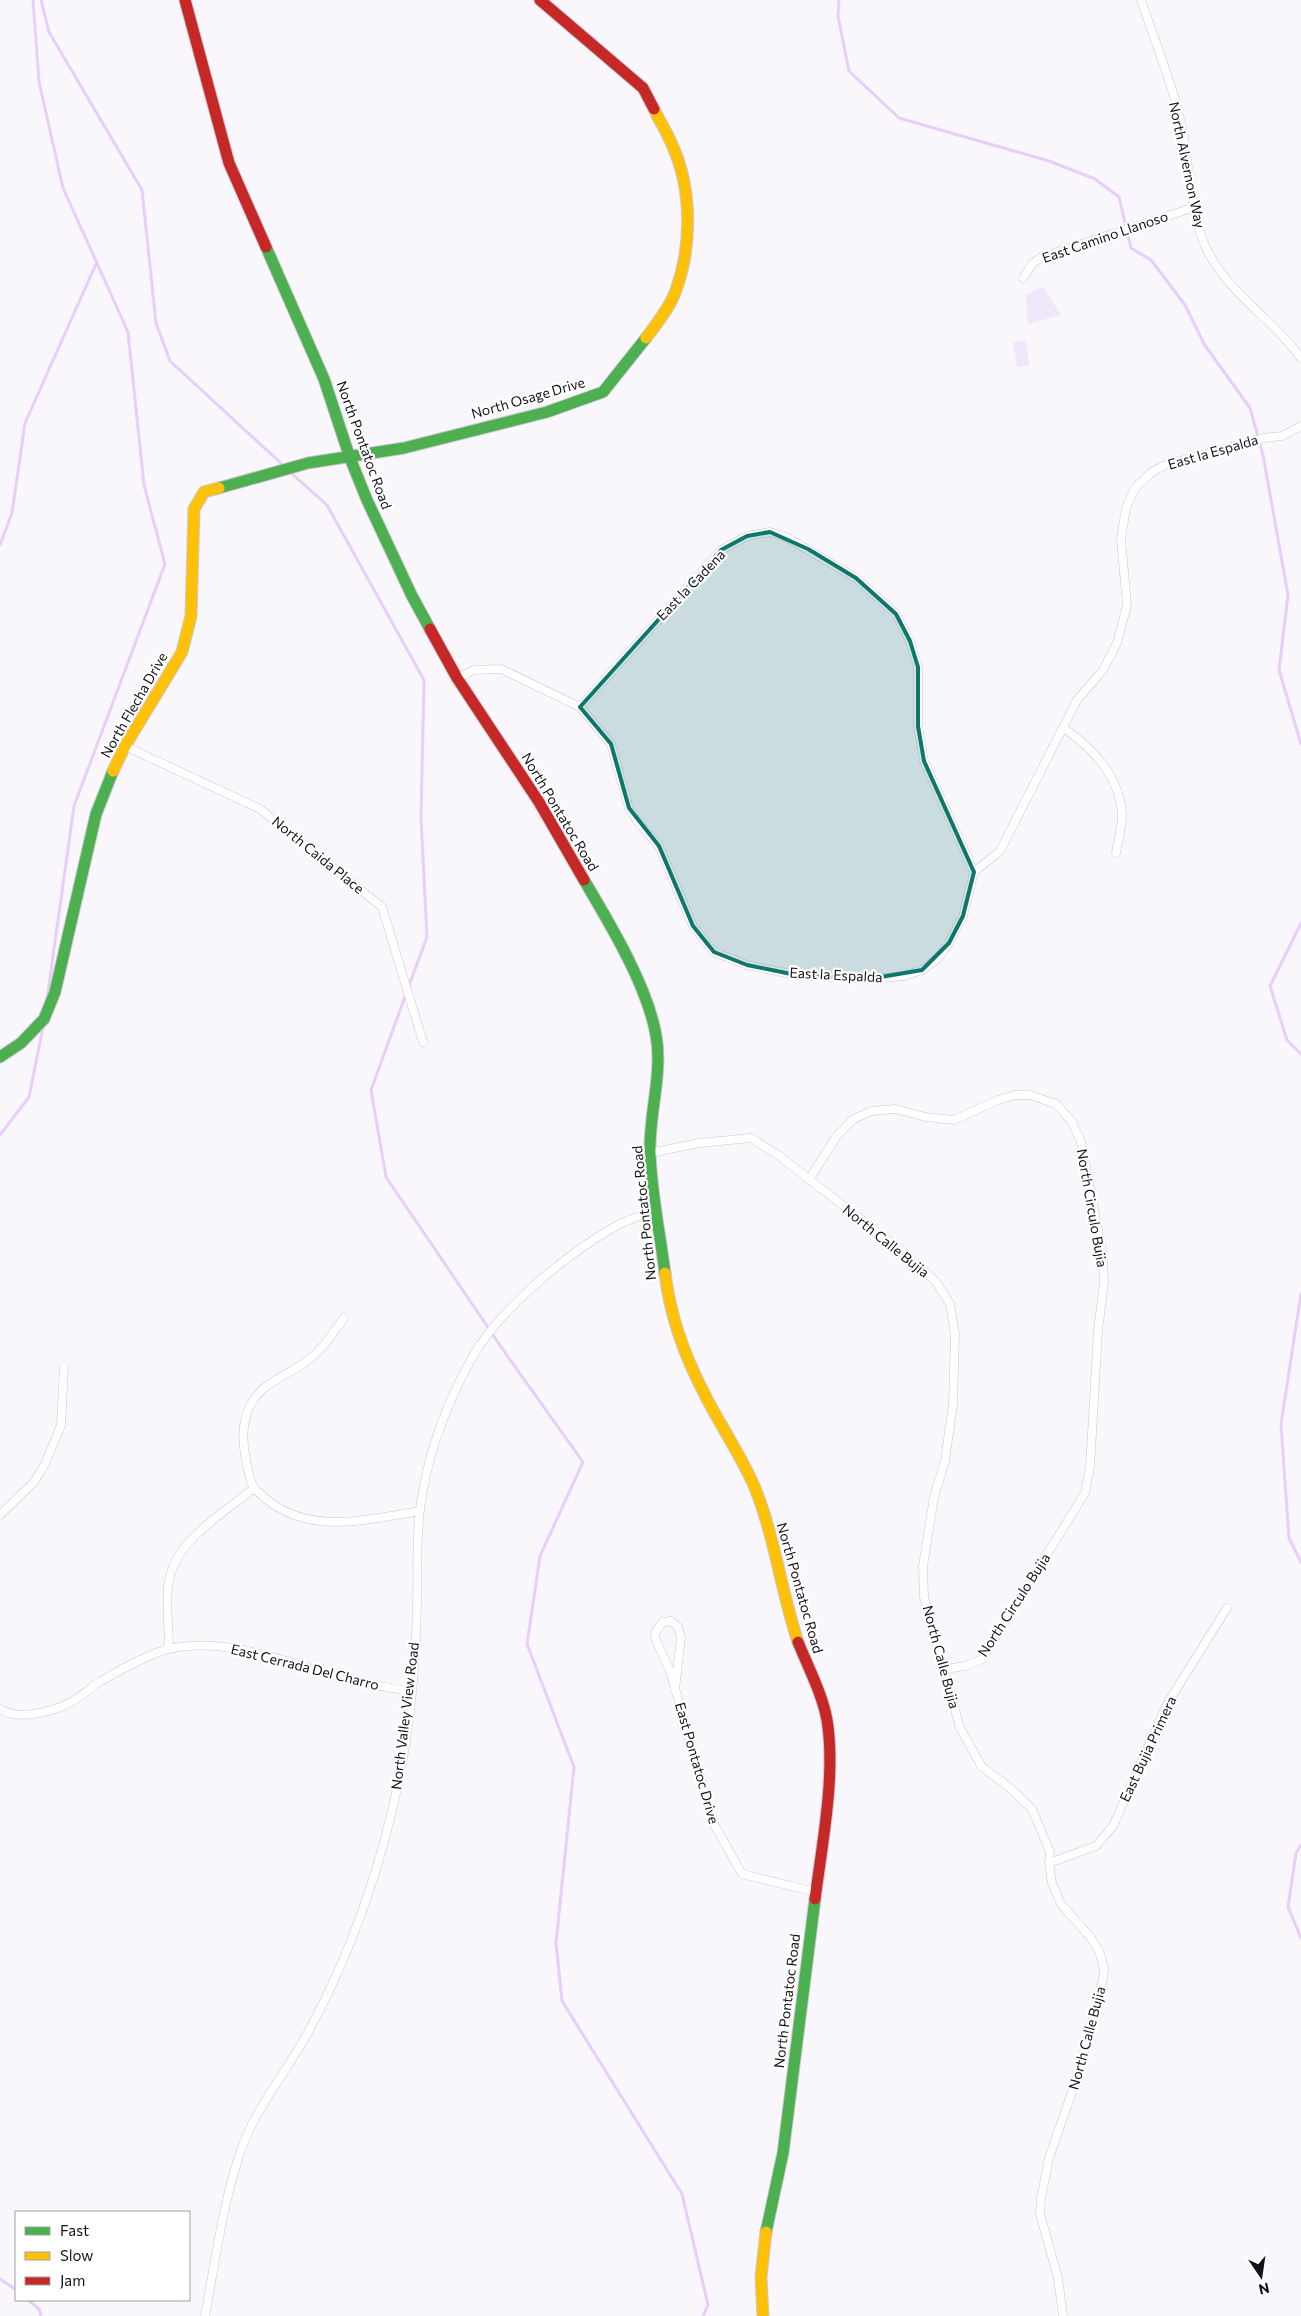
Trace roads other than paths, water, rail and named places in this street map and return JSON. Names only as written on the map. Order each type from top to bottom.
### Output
[{"type":"street","name":"North Pontatoc Road","points":[[185,0],[229,163],[324,379],[350,458],[367,500],[412,596],[458,678],[539,802],[614,931],[641,988],[653,1024],[657,1045],[658,1060],[651,1116],[650,1153],[666,1282],[681,1345],[705,1396],[740,1455],[755,1489],[767,1524],[797,1640],[822,1700],[827,1721],[829,1752],[826,1796],[816,1892],[783,2153],[764,2241],[762,2277],[763,2316]]},
{"type":"street","name":"North Osage Drive","points":[[350,458],[404,448],[538,414],[603,392],[652,330],[676,291],[686,250],[688,228],[684,185],[674,148],[643,88],[540,0]]},
{"type":"street","name":"North Alvernon Way","points":[[1141,0],[1180,119],[1199,230],[1206,249],[1223,278],[1289,342],[1301,358]]},
{"type":"street","name":"East Camino Llanoso","points":[[1023,278],[1032,263],[1042,256],[1195,207]]},
{"type":"street","name":"East la Espalda","points":[[458,678],[474,670],[501,669],[580,706],[611,744],[629,808],[637,821],[659,846],[693,926],[714,952],[748,965],[796,975],[869,979],[904,976],[922,970],[937,959],[949,944],[963,916],[974,872],[1000,851],[1077,700],[1103,670],[1117,643],[1127,605],[1121,539],[1123,519],[1135,488],[1152,472],[1165,465],[1264,438],[1282,436],[1301,426]]},
{"type":"street","name":"North Flecha Drive","points":[[0,1057],[21,1042],[44,1019],[55,992],[96,814],[109,778],[125,746],[182,652],[191,616],[194,509],[204,492],[308,463],[350,458]]},
{"type":"street","name":"East la Cadena","points":[[580,706],[721,550],[747,536],[770,532],[786,537],[856,578],[896,614],[910,640],[918,667],[918,726],[924,761],[974,872]]},
{"type":"street","points":[[1064,728],[1088,745],[1113,778],[1122,814],[1116,853]]},
{"type":"street","name":"North Caida Place","points":[[125,746],[260,809],[382,907],[424,1042]]},
{"type":"street","name":"North Circulo Bujia","points":[[809,1180],[836,1137],[852,1120],[870,1111],[895,1109],[926,1117],[954,1120],[998,1100],[1015,1095],[1030,1095],[1056,1104],[1072,1122],[1081,1142],[1099,1232],[1104,1282],[1098,1331],[1090,1467],[1085,1493],[982,1659],[966,1666],[946,1669]]},
{"type":"street","name":"North Calle Bujia","points":[[650,1153],[699,1143],[751,1138],[778,1155],[907,1256],[936,1282],[950,1304],[955,1334],[953,1404],[945,1461],[934,1497],[923,1566],[924,1597],[933,1634],[946,1669],[960,1728],[982,1767],[1009,1787],[1032,1808],[1050,1852],[1049,1863],[1052,1883],[1062,1904],[1091,1938],[1099,1951],[1104,1968],[1103,1979],[1078,2075],[1049,2158],[1041,2199],[1040,2214],[1058,2278],[1063,2316]]},
{"type":"street","name":"North Valley View Road","points":[[205,2316],[239,2155],[262,2105],[312,2026],[360,1919],[392,1818],[404,1755],[411,1692],[417,1609],[420,1511],[435,1444],[448,1409],[473,1355],[494,1327],[535,1285],[582,1249],[617,1226],[657,1210]]},
{"type":"street","points":[[344,1318],[312,1358],[296,1369],[272,1381],[250,1405],[242,1445],[248,1473],[254,1488],[273,1504],[298,1518],[326,1522],[358,1520],[420,1511]]},
{"type":"street","points":[[0,1516],[34,1482],[45,1464],[61,1425],[64,1366]]},
{"type":"street","points":[[0,1709],[5,1712],[28,1715],[63,1706],[99,1682],[169,1649],[168,1588],[174,1564],[188,1542],[254,1488]]},
{"type":"street","name":"East Bujia Primera","points":[[1049,1863],[1096,1846],[1113,1826],[1167,1704],[1227,1608]]},
{"type":"street","name":"East Pontatoc Drive","points":[[675,1689],[680,1638],[678,1627],[671,1621],[663,1622],[656,1631],[655,1638],[675,1689],[714,1824],[742,1874],[816,1892]]},
{"type":"street","name":"East Cerrada Del Charro","points":[[169,1649],[223,1647],[246,1650],[355,1681],[411,1692]]},
{"type":"waterway","points":[[33,0],[39,82],[63,188],[128,332],[144,485],[165,564],[74,806],[47,999]]},
{"type":"waterway","points":[[41,0],[49,32],[142,190],[156,323],[170,361],[284,466]]},
{"type":"waterway","points":[[839,0],[838,16],[849,71],[899,118],[1049,161],[1095,179],[1119,197],[1131,248],[1151,260],[1185,305],[1204,344],[1250,408],[1263,455],[1288,595],[1279,670],[1301,744]]},
{"type":"waterway","points":[[0,545],[12,513],[25,423],[96,264]]},
{"type":"waterway","points":[[290,472],[327,505],[424,680],[421,818],[427,937],[408,988]]},
{"type":"waterway","points":[[1301,923],[1270,986],[1287,1040],[1301,1054]]},
{"type":"waterway","points":[[406,994],[371,1090],[386,1177],[506,1354],[583,1462],[540,1556],[527,1644],[574,1767],[556,1943],[562,2001],[682,2194],[708,2305],[703,2316]]},
{"type":"waterway","points":[[0,1135],[29,1097],[43,1027]]},
{"type":"waterway","points":[[1301,1294],[1281,1424],[1289,1538],[1301,1562]]},
{"type":"waterway","points":[[1301,1845],[1296,1853],[1288,1907],[1301,1938]]},
{"type":"waterway","points":[[0,2279],[15,2289]]},
{"type":"waterway","points":[[29,2301],[39,2309],[41,2316]]}]
